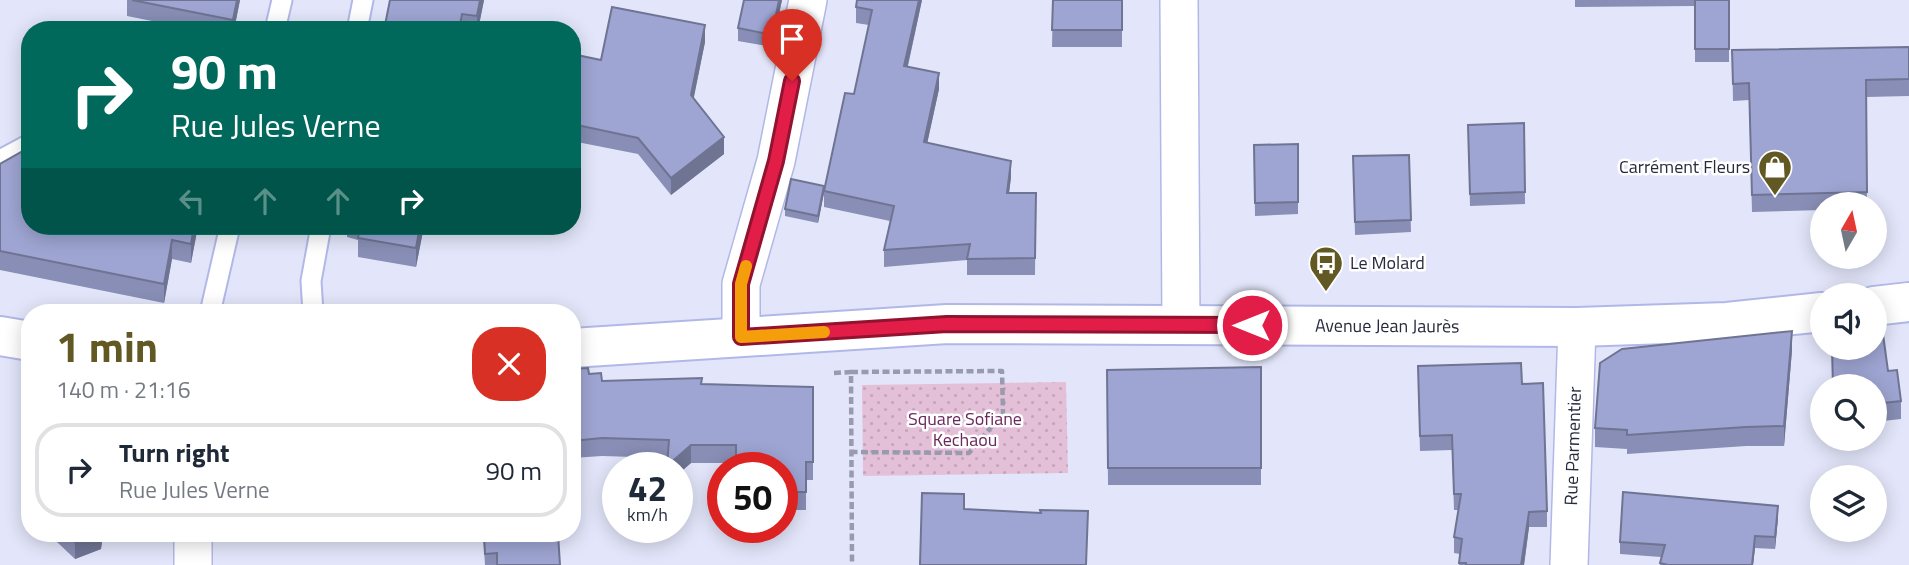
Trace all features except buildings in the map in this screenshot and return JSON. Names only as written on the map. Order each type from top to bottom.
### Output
[{"type":"main road","points":[[1887,305],[1909,302]]},
{"type":"main road","name":"Avenue Jean Jaurès","points":[[581,347],[947,324],[1577,327],[1727,322],[1810,313]]},
{"type":"main road","points":[[0,336],[21,340]]},
{"type":"street","points":[[741,337],[741,284],[776,161],[808,0]]},
{"type":"street","points":[[1179,0],[1181,325]]},
{"type":"street","name":"Rue Parmentier","points":[[1569,565],[1577,327]]},
{"type":"street","points":[[193,542],[193,565]]},
{"type":"lane","points":[[277,21],[282,0]]},
{"type":"lane","points":[[359,21],[363,0]]},
{"type":"lane","points":[[0,160],[21,149]]},
{"type":"lane","points":[[212,304],[228,235]]},
{"type":"lane","points":[[312,304],[311,281],[319,235]]},
{"type":"path","points":[[825,373],[1002,371],[1003,413],[969,453],[852,452]]},
{"type":"path","points":[[851,372],[852,565]]},
{"type":"green space","name":"Square Sofiane Kechaou","points":[[1066,382],[1068,473],[863,476],[862,385]]},
{"type":"slow traffic","points":[[746,266],[741,284],[741,337],[824,332]]},
{"type":"place","name":"Carrément Fleurs","points":[[1775,197]]},
{"type":"place","name":"Le Molard","points":[[1326,293]]},
{"type":"route","points":[[792,81],[776,161],[741,284],[741,337],[947,324],[1252,325]]}]
